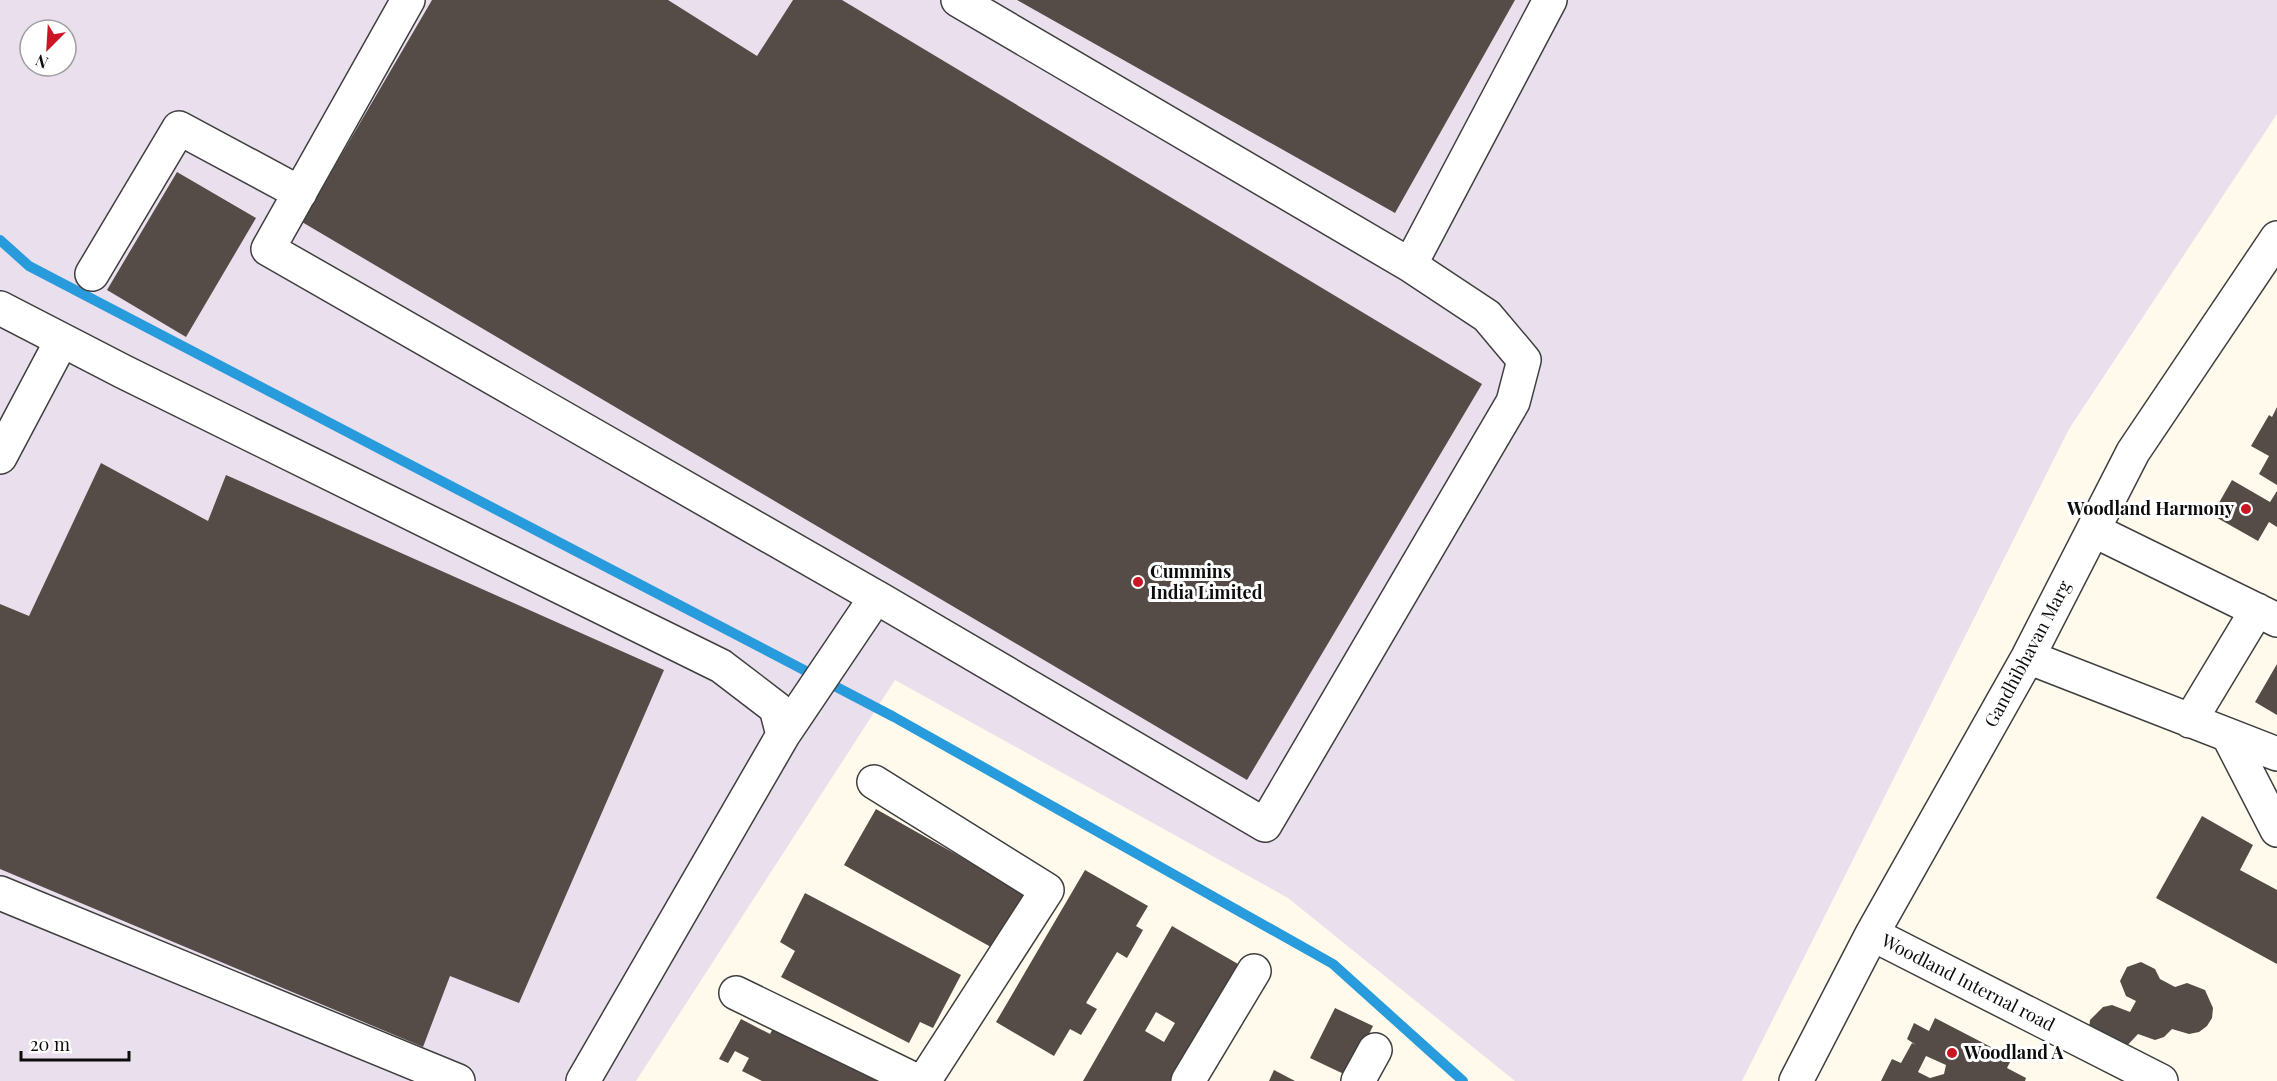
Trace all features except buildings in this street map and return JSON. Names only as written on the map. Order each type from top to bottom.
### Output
[{"type":"street","points":[[408,0],[268,249],[876,597],[1265,825],[1513,402],[1524,360],[1487,316],[1410,265],[958,0]]},
{"type":"street","points":[[1410,265],[1550,0]]},
{"type":"street","points":[[92,274],[179,128],[300,193]]},
{"type":"street","name":"Gandhibhavan Marg","points":[[1797,1081],[1872,934],[2028,657],[2133,452],[2277,238]]},
{"type":"street","points":[[0,308],[721,666],[776,708],[783,735]]},
{"type":"street","points":[[0,457],[62,340]]},
{"type":"street","points":[[2093,530],[2267,615],[2190,721]]},
{"type":"street","points":[[583,1081],[783,735],[876,597]]},
{"type":"street","points":[[2028,657],[2277,754]]},
{"type":"street","points":[[2229,737],[2277,830]]},
{"type":"street","points":[[874,782],[1047,890],[924,1081]]},
{"type":"street","points":[[0,893],[458,1081]]},
{"type":"street","name":"Woodland Internal road","points":[[1872,934],[2161,1081]]},
{"type":"street","points":[[1188,1081],[1254,971]]},
{"type":"street","points":[[736,993],[917,1081]]},
{"type":"street","points":[[1358,1081],[1374,1050]]},
{"type":"shaded area","points":[[0,0],[2277,0],[2277,114],[2069,429],[1742,1081],[1515,1081],[1288,898],[895,680],[636,1081],[0,1081]]},
{"type":"waterway","points":[[0,240],[29,266],[894,717],[1333,964],[1463,1081]]},
{"type":"place","name":"Woodland Harmony","points":[[2246,509]]},
{"type":"place","name":"Cummins India Limited","points":[[1138,582]]},
{"type":"place","name":"Woodland A","points":[[1952,1053]]}]
